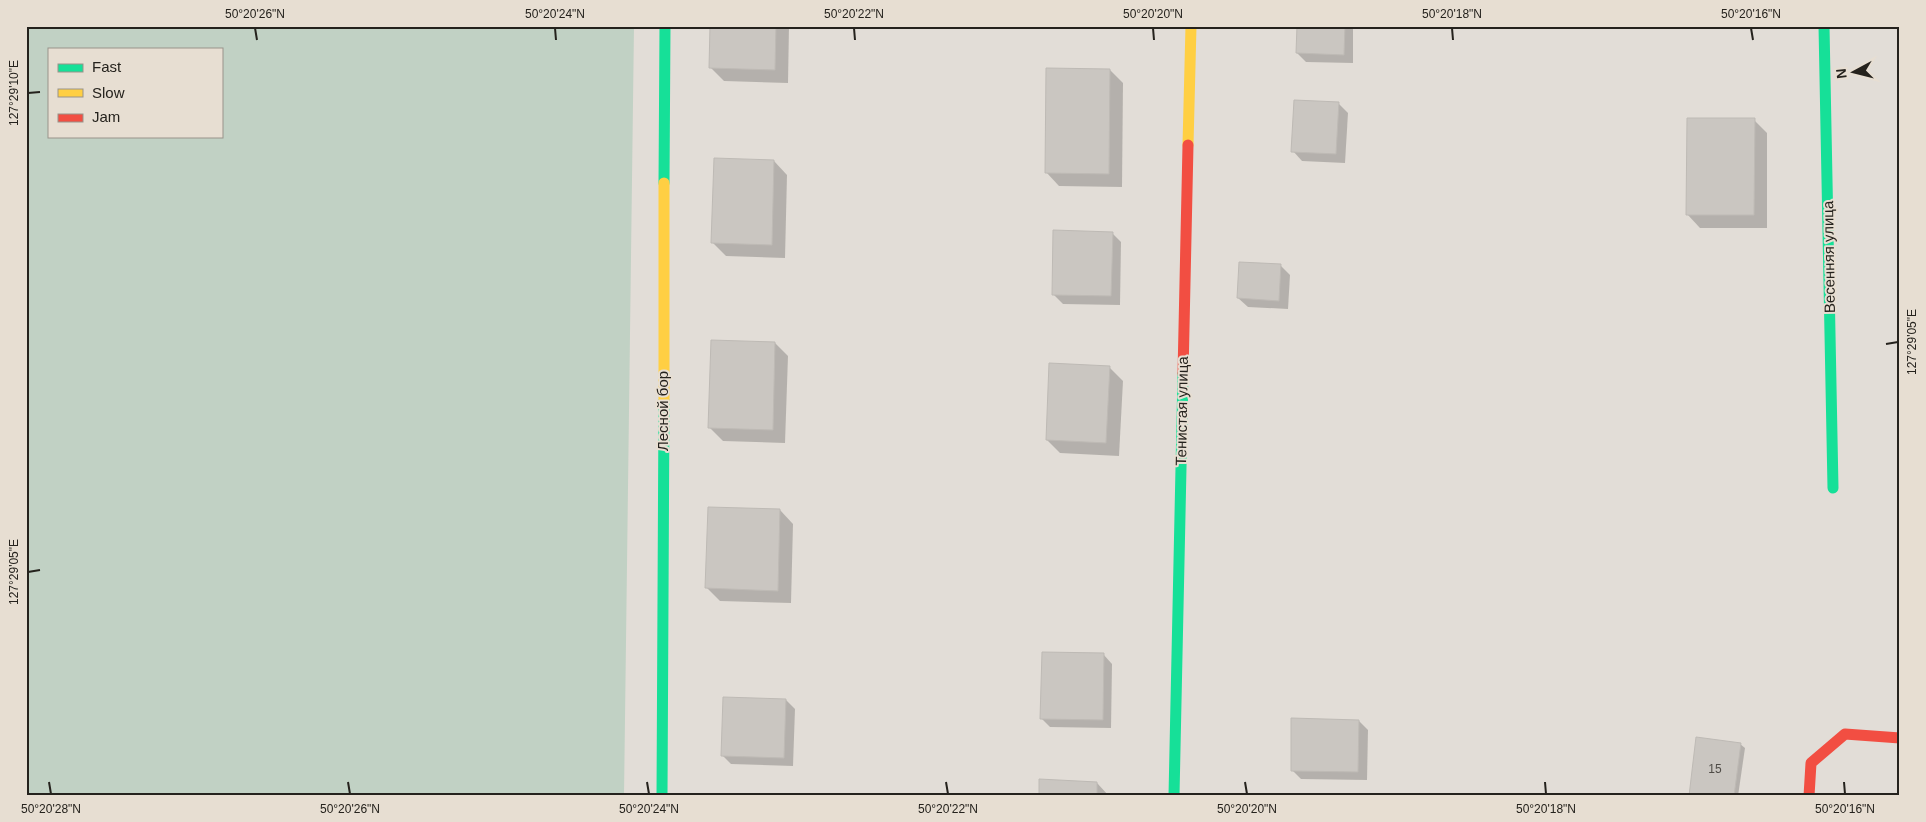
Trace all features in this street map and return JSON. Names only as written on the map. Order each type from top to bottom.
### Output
[{"type":"street","name":"Лесной бор","points":[[662,796],[665,26]]},
{"type":"street","name":"Тенистая улица","points":[[1174,796],[1191,26]]},
{"type":"street","name":"Весенняя улица","points":[[1824,26],[1833,488]]},
{"type":"street","points":[[1809,796],[1811,763],[1845,734],[1900,738]]},
{"type":"green space","points":[[26,26],[634,26],[624,796],[26,796]]},
{"type":"building","points":[[710,26],[776,26],[775,70],[709,68]]},
{"type":"building","points":[[1297,26],[1345,26],[1344,55],[1296,53]]},
{"type":"building","points":[[1046,68],[1110,69],[1109,174],[1045,173]]},
{"type":"building","points":[[1294,100],[1339,102],[1336,154],[1291,152]]},
{"type":"building","points":[[1687,118],[1755,118],[1754,215],[1686,215]]},
{"type":"building","points":[[714,158],[774,160],[772,245],[711,243]]},
{"type":"building","points":[[1053,230],[1113,232],[1111,296],[1052,295]]},
{"type":"building","points":[[1239,262],[1281,264],[1279,301],[1237,298]]},
{"type":"building","points":[[711,340],[775,342],[773,430],[708,428]]},
{"type":"building","points":[[1049,363],[1110,366],[1106,443],[1046,440]]},
{"type":"building","points":[[708,507],[780,509],[778,591],[705,588]]},
{"type":"building","points":[[1042,652],[1104,653],[1103,720],[1040,719]]},
{"type":"building","points":[[723,697],[786,699],[784,758],[721,756]]},
{"type":"building","points":[[1291,718],[1359,720],[1358,772],[1291,771]]},
{"type":"building","points":[[1696,737],[1741,743],[1734,796],[1689,796]]},
{"type":"building","points":[[1039,779],[1097,782],[1097,796],[1039,796]]},
{"type":"traffic: fast","points":[[664,183],[665,26]]},
{"type":"traffic: fast","points":[[1824,26],[1833,488]]},
{"type":"traffic: fast","points":[[1174,796],[1183,374]]},
{"type":"traffic: fast","points":[[662,796],[664,401]]},
{"type":"traffic: slow","points":[[1188,145],[1191,26]]},
{"type":"traffic: slow","points":[[664,183],[664,401]]},
{"type":"traffic: jam","points":[[1183,374],[1188,145]]},
{"type":"traffic: jam","points":[[1809,796],[1811,763],[1845,734],[1900,738]]}]
